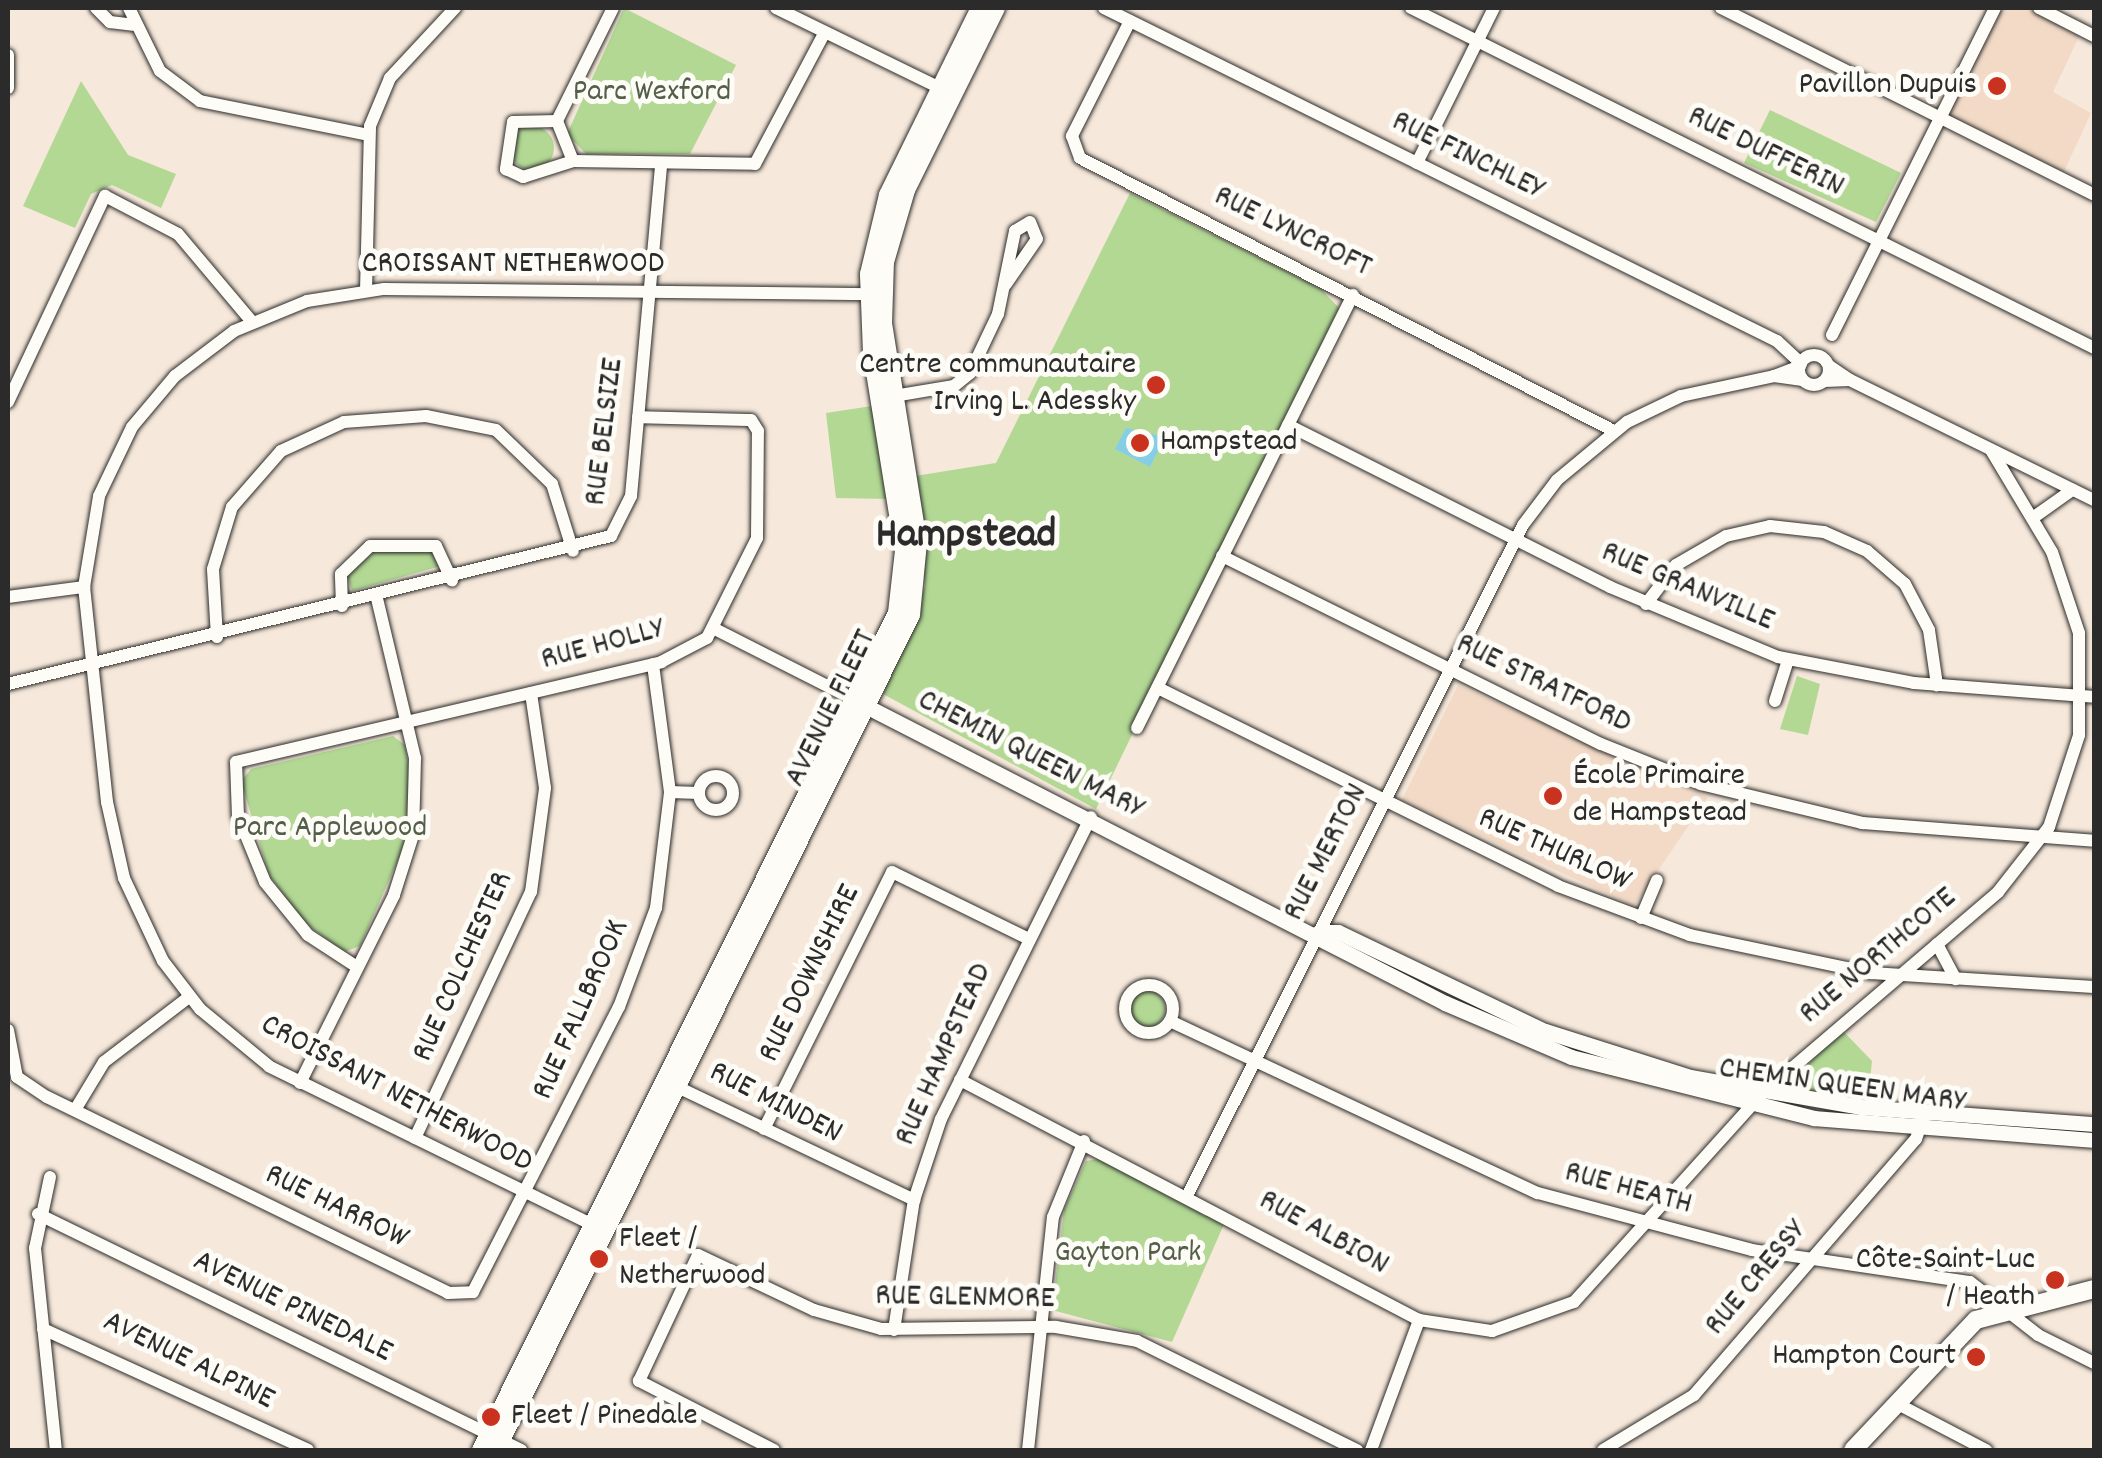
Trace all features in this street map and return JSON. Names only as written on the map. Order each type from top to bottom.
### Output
[{"type":"main road","name":"AVENUE FLEET","points":[[492,1444],[918,582],[887,398],[875,294],[899,206],[980,8]]},
{"type":"main road","name":"AVENUE FLEET","points":[[946,92],[996,8]]},
{"type":"main road","points":[[1853,1450],[1962,1331],[2005,1306],[2094,1289]]},
{"type":"street","points":[[96,8],[110,22],[133,25]]},
{"type":"street","points":[[129,8],[133,25],[160,71],[212,107],[369,135]]},
{"type":"street","points":[[366,290],[369,135],[390,78],[455,8]]},
{"type":"street","points":[[572,161],[557,121],[613,8]]},
{"type":"street","points":[[776,8],[946,92]]},
{"type":"street","name":"RUE FINCHLEY","points":[[1104,8],[1777,340],[1804,366],[1828,364]]},
{"type":"street","name":"RUE DUFFERIN","points":[[1411,8],[2094,348]]},
{"type":"street","points":[[1417,163],[1494,8]]},
{"type":"street","points":[[1721,8],[2094,195]]},
{"type":"street","points":[[1850,380],[1824,381],[1804,366],[1832,335],[1996,8]]},
{"type":"street","points":[[2039,8],[2094,36]]},
{"type":"street","name":"RUE LYNCROFT","points":[[1130,20],[1075,129],[1075,152],[1614,431]]},
{"type":"street","points":[[557,121],[513,122],[506,169],[523,177],[572,161],[755,164],[824,32]]},
{"type":"street","points":[[8,54],[8,88]]},
{"type":"street","name":"RUE BELSIZE","points":[[8,684],[573,551],[607,539],[626,517],[661,165]]},
{"type":"street","points":[[8,402],[105,196],[178,234],[252,322]]},
{"type":"street","points":[[887,398],[963,381],[1006,284]]},
{"type":"street","name":"CROISSANT NETHERWOOD","points":[[598,1228],[300,1083],[189,997],[124,878],[91,667],[84,587],[98,496],[132,427],[184,368],[252,322],[366,290],[875,294]]},
{"type":"street","points":[[1137,728],[1353,295]]},
{"type":"street","points":[[1824,381],[1832,335]]},
{"type":"street","points":[[1828,364],[1850,380],[2094,500]]},
{"type":"street","name":"RUE MERTON","points":[[1188,1192],[1516,539],[1557,480],[1614,431],[1680,396],[1804,366]]},
{"type":"street","points":[[217,636],[213,569],[232,507],[281,451],[344,422],[426,416],[496,430],[552,484],[573,551]]},
{"type":"street","points":[[638,417],[744,420],[758,431],[757,538],[716,630]]},
{"type":"street","name":"RUE GRANVILLE","points":[[1288,426],[1646,604],[1788,660],[1937,685],[2089,696]]},
{"type":"street","name":"RUE NORTHCOTE","points":[[1646,1225],[1762,1093],[1998,892],[2040,838],[2071,766],[2089,696],[2072,600],[2034,517],[1991,450]]},
{"type":"street","points":[[2034,517],[2072,490]]},
{"type":"street","points":[[1646,604],[1676,565],[1726,536],[1770,526],[1824,532],[1867,551],[1905,584],[1929,630],[1937,685]]},
{"type":"street","points":[[342,606],[341,574],[370,546],[436,546],[452,580]]},
{"type":"street","name":"RUE STRATFORD","points":[[1222,556],[1640,762],[1754,800],[1894,828],[2094,841]]},
{"type":"street","points":[[8,597],[84,587]]},
{"type":"street","points":[[300,1083],[357,967],[413,835],[407,722],[378,598]]},
{"type":"street","name":"CHEMIN QUEEN MARY","points":[[716,630],[1319,932],[1329,945],[1541,1038],[1749,1107],[2094,1140]]},
{"type":"street","name":"RUE HOLLY","points":[[357,967],[318,944],[275,899],[245,842],[233,776],[236,762],[653,664],[716,630]]},
{"type":"street","points":[[1775,701],[1788,660]]},
{"type":"street","name":"RUE FALLBROOK","points":[[526,1194],[639,961],[660,890],[670,792],[653,664]]},
{"type":"street","name":"RUE THURLOW","points":[[1158,688],[1385,800],[1640,918],[1739,948],[1896,976],[2094,987]]},
{"type":"street","name":"RUE COLCHESTER","points":[[414,1138],[534,881],[545,788],[531,693]]},
{"type":"street","points":[[670,792],[699,793]]},
{"type":"street","name":"RUE HAMPSTEAD","points":[[894,1330],[914,1200],[960,1080],[1090,817]]},
{"type":"street","name":"RUE DOWNSHIRE","points":[[764,1129],[892,872],[1029,939]]},
{"type":"street","points":[[1640,918],[1657,880]]},
{"type":"street","points":[[1937,944],[1956,979]]},
{"type":"street","points":[[8,1030],[17,1077],[76,1110],[104,1062],[189,997]]},
{"type":"street","name":"RUE HEATH","points":[[1170,1021],[1479,1171],[1646,1225],[1808,1258],[1970,1282],[2094,1364]]},
{"type":"street","name":"CHEMIN QUEEN MARY","points":[[1541,1038],[1762,1093],[1922,1121],[2094,1124]]},
{"type":"street","name":"RUE ALBION","points":[[960,1080],[1188,1192],[1420,1320],[1479,1331],[1541,1318],[1587,1293],[1646,1225]]},
{"type":"street","name":"RUE MINDEN","points":[[671,1084],[914,1200]]},
{"type":"street","name":"RUE HARROW","points":[[76,1110],[454,1295],[482,1282],[526,1194]]},
{"type":"street","name":"RUE CRESSY","points":[[1603,1450],[1694,1395],[1922,1121]]},
{"type":"street","points":[[1028,1450],[1053,1217],[1084,1141]]},
{"type":"street","points":[[50,1177],[38,1214],[56,1450]]},
{"type":"street","name":"AVENUE PINEDALE","points":[[38,1214],[492,1444],[521,1450]]},
{"type":"street","name":"RUE GLENMORE","points":[[774,1450],[639,1381],[698,1256],[814,1310],[894,1330],[1040,1326],[1168,1351],[1357,1450]]},
{"type":"street","points":[[1370,1450],[1420,1320]]},
{"type":"street","name":"AVENUE ALPINE","points":[[44,1329],[308,1450]]},
{"type":"street","points":[[1896,1403],[1986,1450]]},
{"type":"shaded area","points":[[1995,8],[2039,8],[2082,30],[2053,92],[2091,113],[2061,178],[1939,117]]},
{"type":"shaded area","name":"École Primaire de Hampstead","points":[[1458,685],[1708,797],[1634,906],[1402,800]]},
{"type":"green space","name":"Parc Wexford","points":[[624,8],[736,65],[690,154],[586,154],[567,134]]},
{"type":"green space","points":[[81,81],[128,155],[176,174],[161,208],[112,185],[91,194],[75,228],[23,206]]},
{"type":"green space","points":[[1770,110],[1901,173],[1876,222],[1744,163]]},
{"type":"green space","points":[[532,126],[548,132],[554,148],[548,164],[532,170],[516,164],[510,148],[516,132]]},
{"type":"green space","points":[[1130,193],[1321,289],[1339,308],[1096,809],[883,694],[925,586],[915,476],[996,463]]},
{"type":"green space","points":[[872,406],[888,499],[836,498],[826,413]]},
{"type":"green space","points":[[378,549],[431,550],[441,566],[352,591],[347,575]]},
{"type":"green space","points":[[1797,676],[1820,684],[1808,735],[1780,729]]},
{"type":"green space","name":"Parc Applewood","points":[[393,736],[405,745],[410,776],[404,846],[360,946],[344,952],[305,923],[269,875],[241,781],[251,769]]},
{"type":"green space","points":[[1147,991],[1160,996],[1165,1009],[1160,1022],[1147,1027],[1134,1022],[1129,1009],[1134,996]]},
{"type":"green space","points":[[1843,1031],[1872,1061],[1868,1100],[1784,1087]]},
{"type":"green space","name":"Gayton Park","points":[[1098,1159],[1225,1222],[1172,1342],[1052,1310],[1064,1210],[1086,1161]]},
{"type":"water","name":"Hampstead","points":[[1126,428],[1165,437],[1150,467],[1115,449]]},
{"type":"place","name":"Pavillon Dupuis","points":[[1997,86]]},
{"type":"place","name":"Centre communautaire Irving L. Adessky","points":[[1156,385]]},
{"type":"place","name":"Hampstead","points":[[1140,443]]},
{"type":"place","name":"École Primaire de Hampstead","points":[[1553,796]]},
{"type":"place","name":"Fleet / Netherwood","points":[[599,1259]]},
{"type":"place","name":"Côte-Saint-Luc / Heath","points":[[2055,1280]]},
{"type":"place","name":"Hampton Court","points":[[1976,1357]]},
{"type":"place","name":"Fleet / Pinedale","points":[[491,1417]]},
{"type":"district","name":"Hampstead","points":[[966,537]]}]
